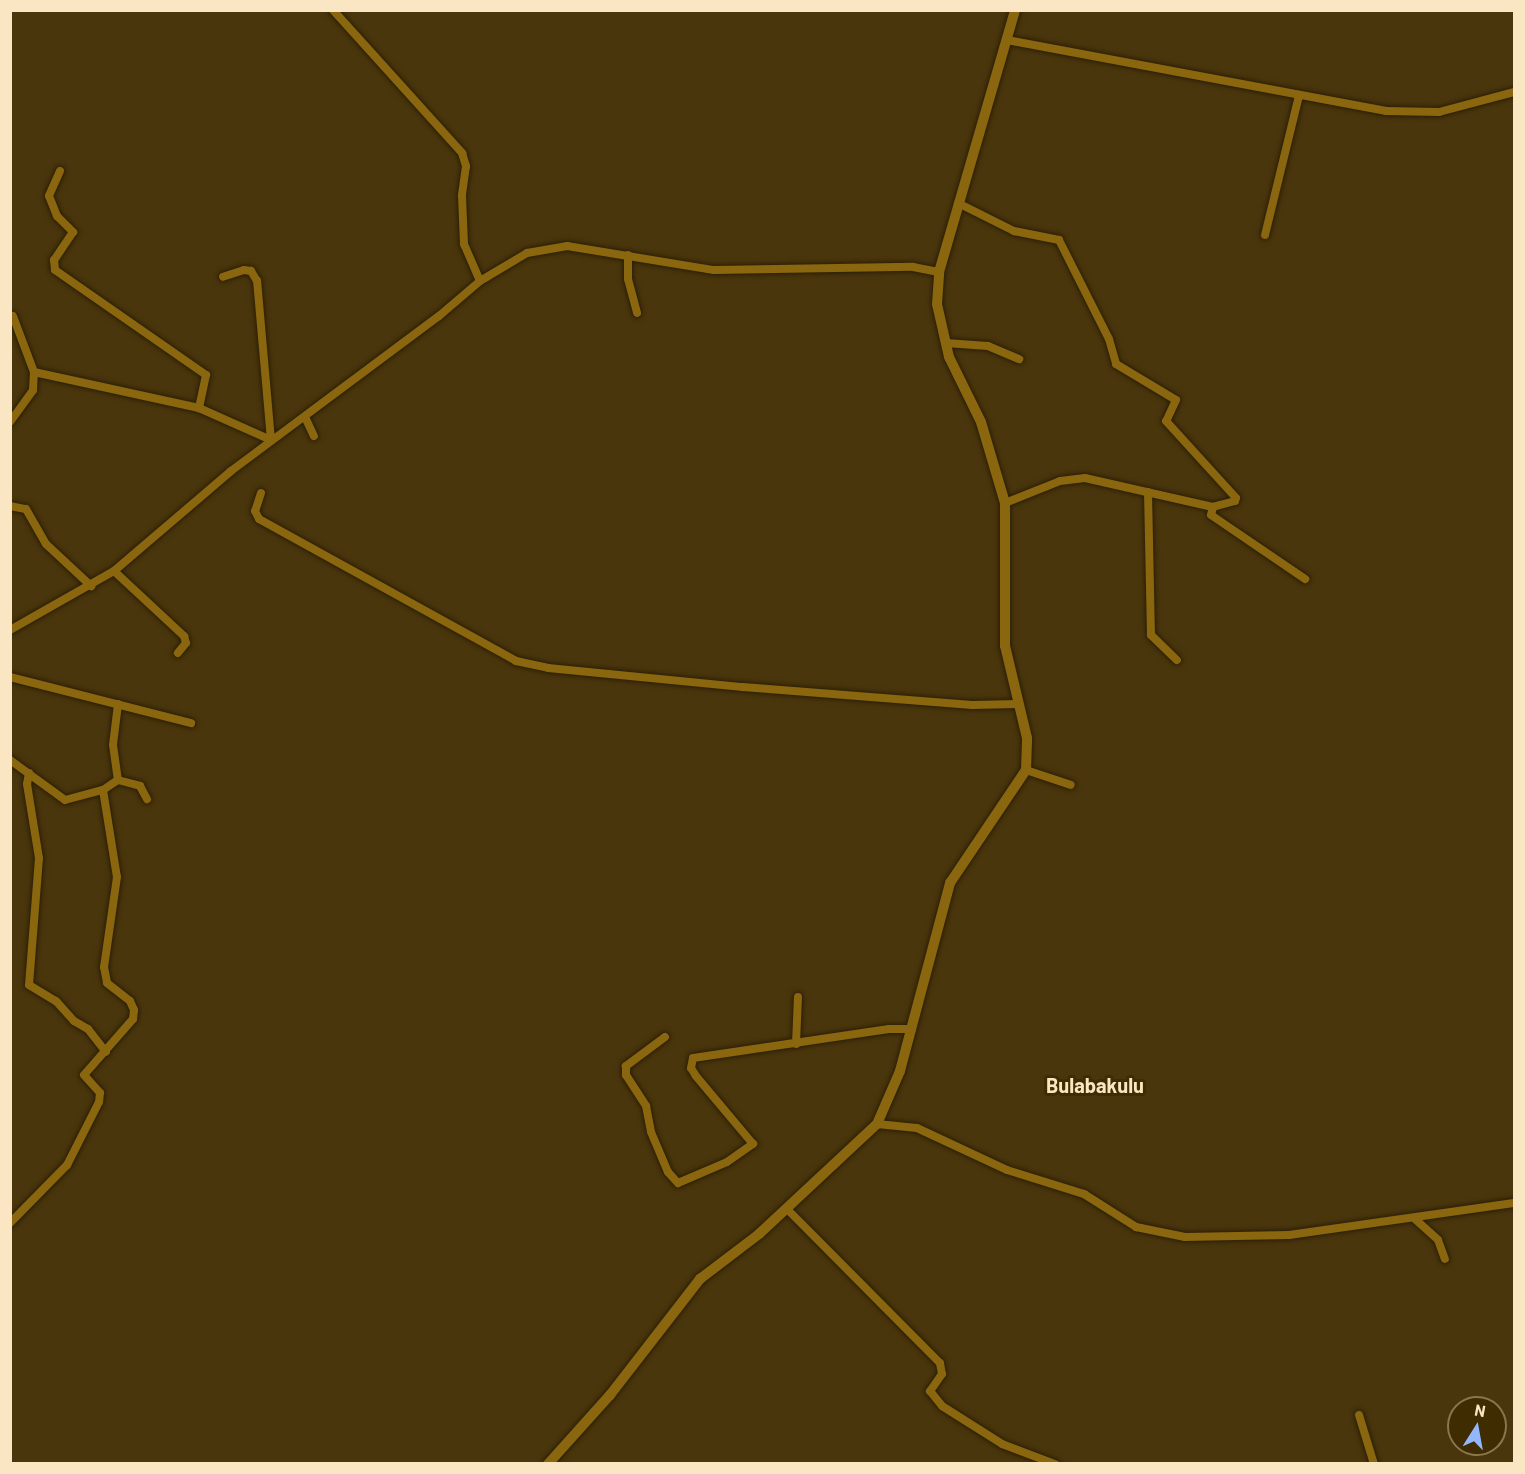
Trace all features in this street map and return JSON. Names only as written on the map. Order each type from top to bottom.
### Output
[{"type":"street","points":[[333,10],[462,153],[466,166],[462,196],[464,244],[480,281]]},
{"type":"street","points":[[549,1464],[610,1395],[700,1279],[787,1209],[877,1124],[912,1029],[950,883],[1026,770],[1027,738],[1005,646],[1005,503],[981,422],[946,343],[937,304],[939,272],[1015,10]]},
{"type":"street","points":[[1007,40],[1386,111],[1453,110],[1515,92]]},
{"type":"street","points":[[1265,235],[1299,96]]},
{"type":"street","points":[[60,171],[50,196],[57,216],[73,232],[54,260],[55,270],[206,375],[199,408]]},
{"type":"street","points":[[958,203],[1014,231],[1059,240],[1109,339],[1116,364],[1176,400],[1166,421],[1237,499],[1213,507],[1072,478],[1005,503]]},
{"type":"street","points":[[10,630],[114,571],[271,440],[305,417],[480,281],[527,253],[552,246],[628,255],[714,270],[913,267],[939,272]]},
{"type":"street","points":[[628,255],[628,279],[637,313]]},
{"type":"street","points":[[223,277],[244,270],[251,271],[257,280],[271,440]]},
{"type":"street","points":[[10,422],[33,390],[34,372],[13,316]]},
{"type":"street","points":[[946,343],[988,346],[1019,359]]},
{"type":"street","points":[[34,372],[199,408],[271,440]]},
{"type":"street","points":[[305,417],[314,436]]},
{"type":"street","points":[[1148,492],[1151,636],[1177,660]]},
{"type":"street","points":[[261,493],[255,511],[259,519],[516,661],[549,668],[743,687],[972,705],[1018,704]]},
{"type":"street","points":[[10,506],[26,509],[46,544],[91,586]]},
{"type":"street","points":[[1213,507],[1211,515],[1305,579]]},
{"type":"street","points":[[114,571],[184,636],[186,643],[178,653]]},
{"type":"street","points":[[10,676],[190,723]]},
{"type":"street","points":[[118,704],[113,745],[118,780]]},
{"type":"street","points":[[10,760],[65,800],[103,790],[118,780],[140,786],[147,799]]},
{"type":"street","points":[[1026,770],[1071,785]]},
{"type":"street","points":[[29,773],[27,784],[39,858],[29,985],[56,1001],[74,1021],[88,1029],[106,1052]]},
{"type":"street","points":[[10,1223],[67,1165],[99,1102],[100,1093],[84,1075],[133,1019],[134,1010],[130,1001],[107,983],[104,967],[117,877],[103,790]]},
{"type":"street","points":[[796,1044],[798,997]]},
{"type":"street","points":[[665,1036],[626,1066],[626,1075],[646,1106],[651,1132],[668,1172],[678,1183],[727,1162],[753,1144],[696,1076],[691,1068],[693,1058],[912,1029]]},
{"type":"street","points":[[877,1124],[917,1128],[998,1166],[1084,1194],[1136,1227],[1157,1234],[1232,1239],[1415,1219],[1515,1203]]},
{"type":"street","points":[[787,1209],[940,1363],[942,1374],[930,1391],[942,1406],[1002,1444],[1055,1464]]},
{"type":"street","points":[[1415,1219],[1438,1240],[1445,1259]]},
{"type":"street","points":[[1359,1415],[1374,1464]]},
{"type":"district","name":"Bulabakulu","points":[[1095,1085]]}]
